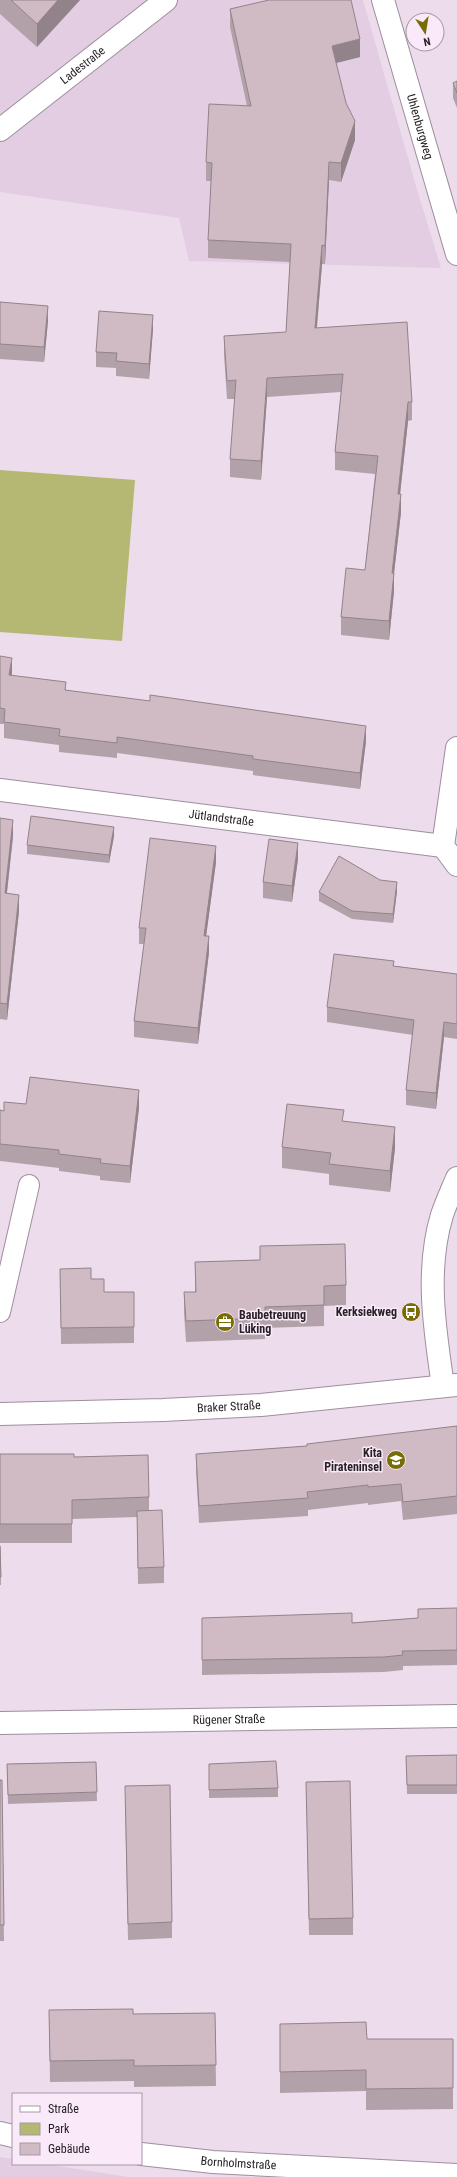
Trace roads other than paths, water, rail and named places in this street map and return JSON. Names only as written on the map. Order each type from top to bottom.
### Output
[{"type":"street","name":"Ladestraße","points":[[0,130],[166,0]]},
{"type":"street","name":"Uhlenburgweg","points":[[383,0],[457,254]]},
{"type":"street","points":[[457,748],[443,846],[457,865]]},
{"type":"street","name":"Jütlandstraße","points":[[0,790],[443,846]]},
{"type":"street","points":[[450,1386],[433,1314],[433,1292],[436,1250],[442,1216],[457,1178]]},
{"type":"street","name":"Braker Straße","points":[[0,1414],[163,1410],[261,1405],[450,1386]]},
{"type":"street","name":"Rügener Straße","points":[[0,1723],[457,1716]]},
{"type":"street","points":[[0,2134],[12,2136]]},
{"type":"street","name":"Bornholmstraße","points":[[142,2154],[214,2162],[457,2175]]},
{"type":"lane","points":[[0,1312],[29,1185]]},
{"type":"place","name":"Kerksiekweg","points":[[411,1312]]},
{"type":"place","name":"Baubetreuung Lüking","points":[[225,1322]]},
{"type":"place","name":"Kita Pirateninsel","points":[[396,1460]]}]
